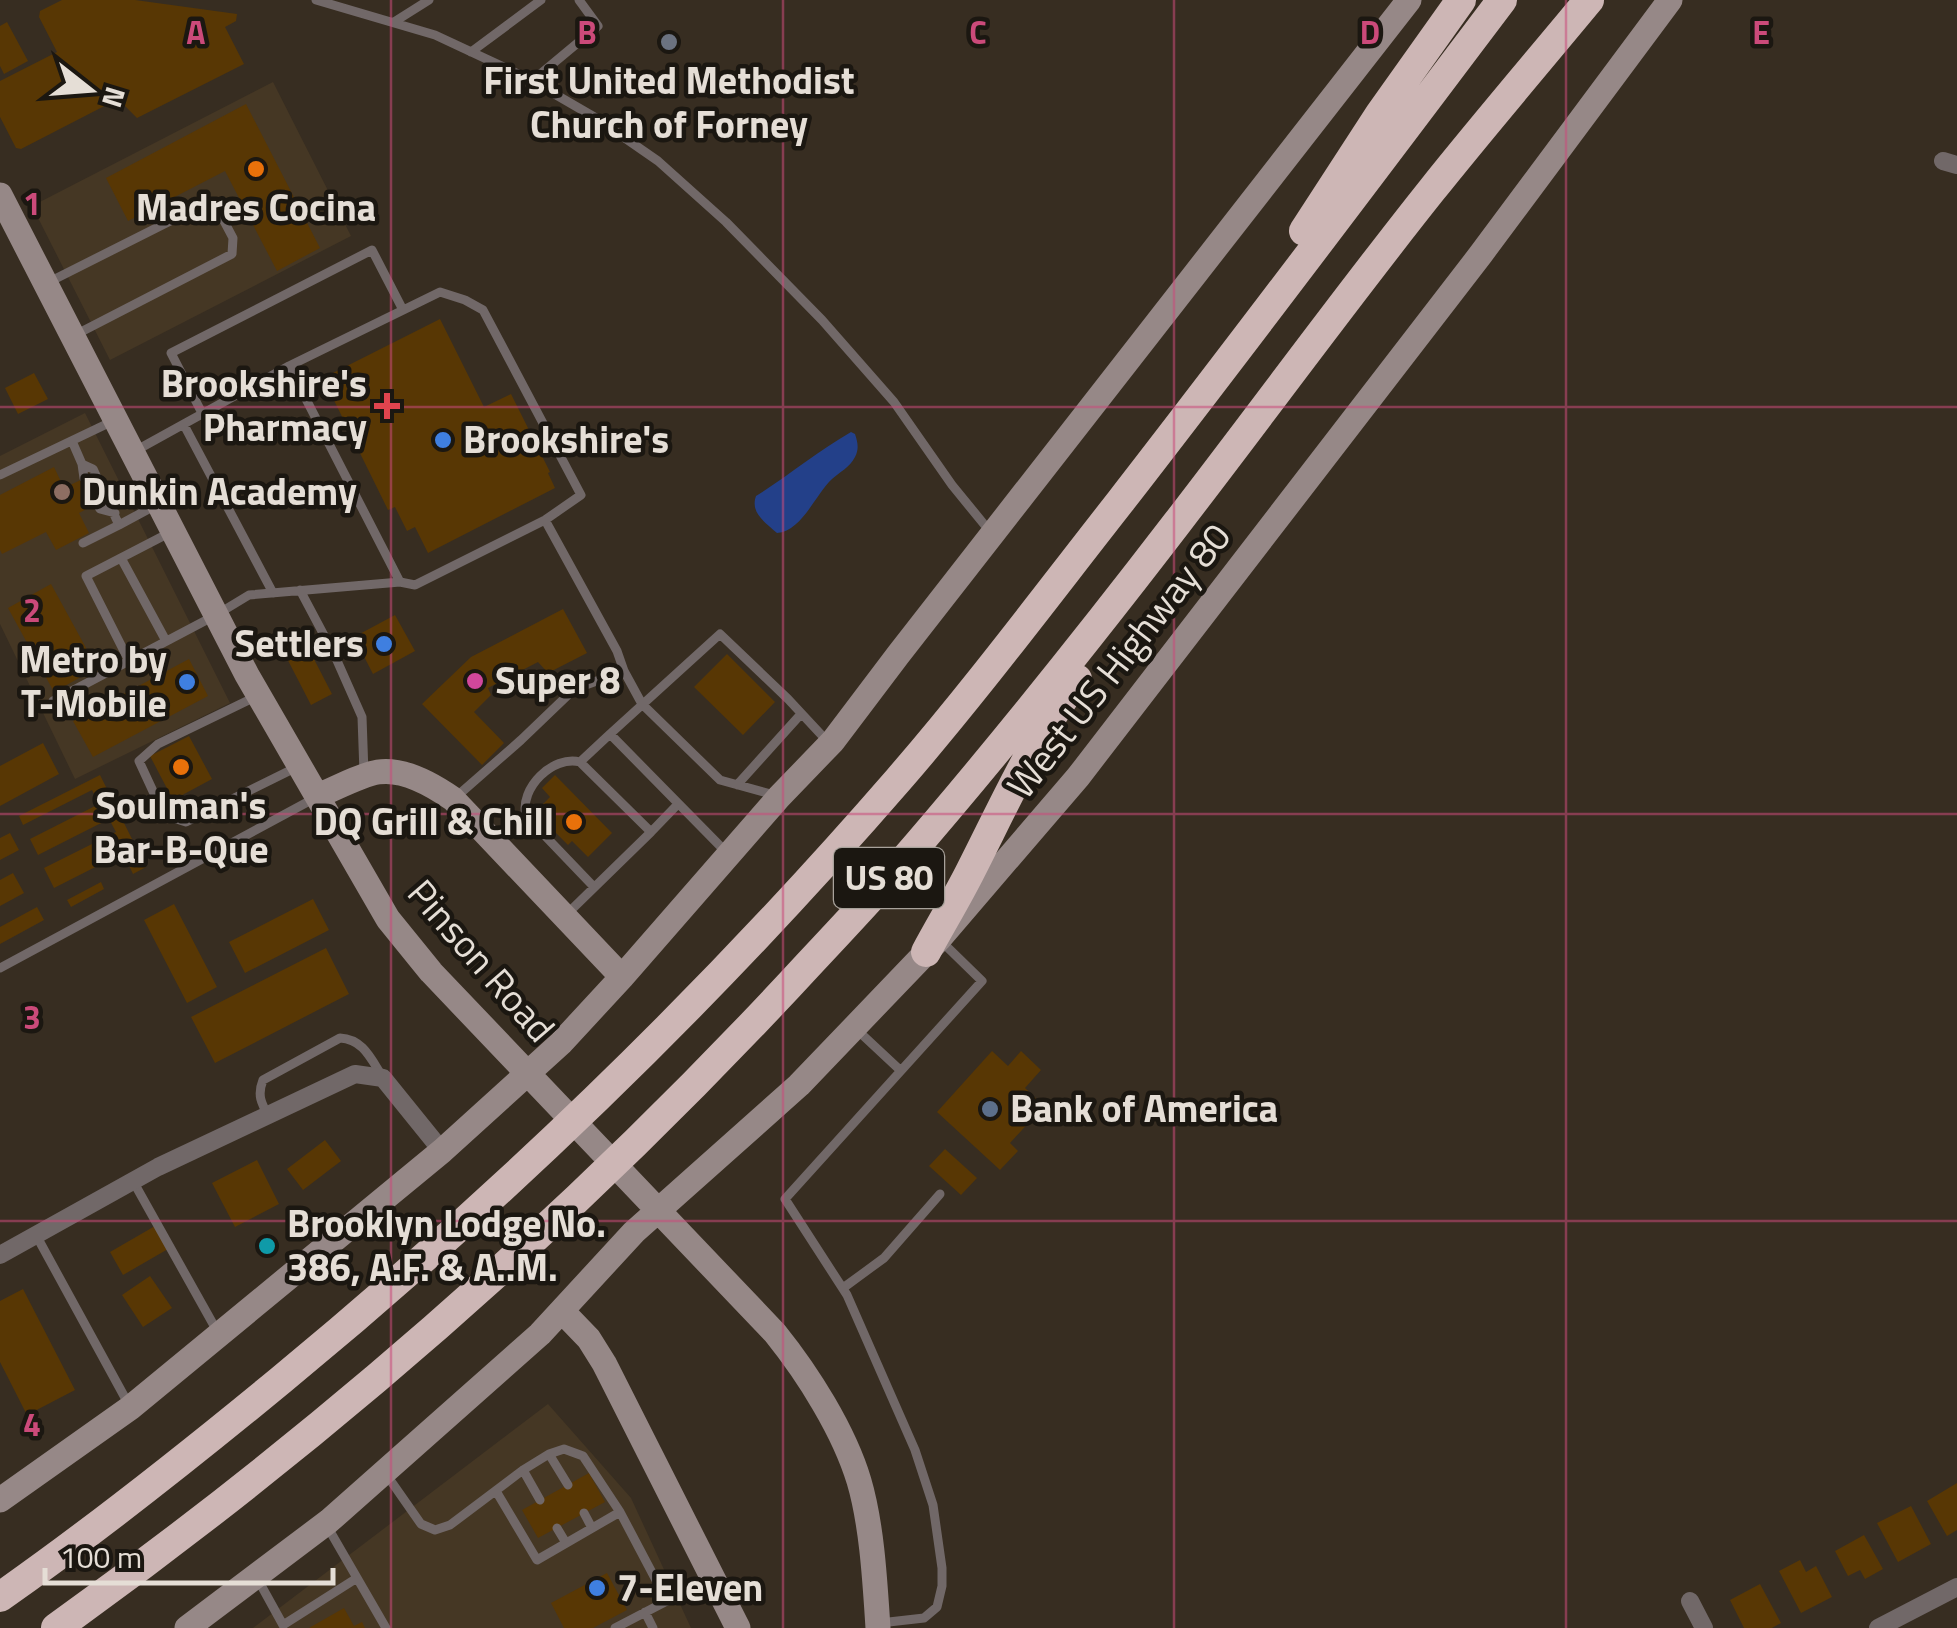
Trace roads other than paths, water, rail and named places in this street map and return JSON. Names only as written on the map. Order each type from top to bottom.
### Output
[{"type":"highway","points":[[1159,451],[1361,142],[1461,0]]},
{"type":"highway","name":"US 80","points":[[0,1596],[160,1477],[406,1276],[604,1092],[780,911],[899,779],[979,682],[1502,0]]},
{"type":"highway","name":"US 80","points":[[56,1628],[142,1566],[337,1412],[621,1157],[736,1042],[895,871],[1001,744],[1176,525],[1432,190],[1589,0]]},
{"type":"highway","points":[[933,945],[1049,720],[1124,616],[1176,525]]},
{"type":"main road","points":[[4,1489],[130,1408],[442,1151],[561,1044],[830,744],[1410,0]]},
{"type":"main road","name":"West US Highway 80","points":[[188,1628],[326,1523],[540,1334],[634,1232],[799,1085],[933,945],[1088,764],[1670,0]]},
{"type":"main road","name":"Pinson Road","points":[[0,195],[259,695],[388,919],[431,972],[789,1350],[815,1388],[858,1478],[877,1626]]},
{"type":"main road","points":[[317,796],[378,772],[411,777],[435,787],[453,799],[622,977]]},
{"type":"main road","points":[[562,1311],[604,1363],[738,1628]]},
{"type":"main road","points":[[712,1577],[722,1628]]},
{"type":"street","points":[[0,1254],[132,1181],[355,1074],[383,1078],[442,1151]]},
{"type":"street","points":[[1878,1628],[1957,1586]]},
{"type":"street","points":[[1690,1601],[1704,1628]]},
{"type":"lane","points":[[316,0],[394,22],[471,52],[532,81],[658,160],[726,222],[822,320],[894,402],[992,535]]},
{"type":"lane","points":[[394,22],[429,0]]},
{"type":"lane","points":[[471,52],[541,0]]},
{"type":"lane","points":[[532,81],[598,26],[579,0]]},
{"type":"lane","points":[[46,284],[198,207],[218,208],[232,238],[232,254],[72,336]]},
{"type":"lane","points":[[203,415],[171,353],[372,250],[403,310]]},
{"type":"lane","points":[[53,701],[249,595],[400,582],[415,585],[544,520],[581,496],[482,310],[440,292],[289,366],[133,453]]},
{"type":"lane","points":[[289,366],[400,582]]},
{"type":"lane","points":[[0,475],[116,420]]},
{"type":"lane","points":[[184,425],[273,593]]},
{"type":"lane","points":[[72,440],[84,478]]},
{"type":"lane","points":[[82,464],[93,470],[120,524]]},
{"type":"lane","points":[[82,543],[159,503]]},
{"type":"lane","points":[[97,504],[100,509],[115,513]]},
{"type":"lane","points":[[544,520],[618,651],[642,704],[720,780],[780,797]]},
{"type":"lane","points":[[129,661],[86,576],[173,531]]},
{"type":"lane","points":[[121,558],[166,641]]},
{"type":"lane","points":[[300,590],[362,717],[364,778]]},
{"type":"lane","points":[[580,762],[720,634],[830,744]]},
{"type":"lane","points":[[453,799],[569,694],[624,671]]},
{"type":"lane","points":[[259,695],[158,744],[139,761],[164,815],[186,822],[300,766]]},
{"type":"lane","points":[[737,784],[802,714]]},
{"type":"lane","points":[[610,734],[728,854]]},
{"type":"lane","points":[[594,888],[526,816],[525,796],[533,784],[557,763],[568,759],[580,762],[650,832]]},
{"type":"lane","points":[[0,968],[317,796]]},
{"type":"lane","points":[[566,916],[678,804]]},
{"type":"lane","points":[[877,1626],[924,1618],[937,1607],[942,1586],[933,1504],[922,1468],[843,1288],[785,1199],[982,981],[933,945]]},
{"type":"lane","points":[[856,1028],[900,1070]]},
{"type":"lane","points":[[269,1117],[261,1103],[259,1090],[263,1080],[340,1038],[360,1044],[383,1078]]},
{"type":"lane","points":[[132,1181],[219,1334]]},
{"type":"lane","points":[[843,1288],[884,1258],[940,1194]]},
{"type":"lane","points":[[36,1234],[130,1408]]},
{"type":"lane","points":[[384,1472],[421,1524],[435,1530],[450,1525],[549,1454],[564,1449],[583,1456],[620,1512],[667,1601]]},
{"type":"lane","points":[[549,1454],[568,1485]]},
{"type":"lane","points":[[522,1470],[540,1500]]},
{"type":"lane","points":[[496,1492],[537,1560],[620,1512]]},
{"type":"lane","points":[[584,1513],[592,1528]]},
{"type":"lane","points":[[326,1523],[386,1628]]},
{"type":"lane","points":[[557,1528],[566,1543]]},
{"type":"lane","points":[[256,1576],[283,1626],[357,1578]]},
{"type":"lane","points":[[616,1628],[712,1577]]},
{"type":"lane","points":[[645,1612],[653,1628]]},
{"type":"water","points":[[851,432],[858,446],[853,461],[832,479],[794,526],[777,533],[757,512],[756,496]]},
{"type":"place","name":"First United Methodist Church of Forney","points":[[669,42]]},
{"type":"place","name":"Madres Cocina","points":[[256,169]]},
{"type":"place","name":"Brookshire's Pharmacy","points":[[387,406]]},
{"type":"place","name":"Brookshire's","points":[[443,440]]},
{"type":"place","name":"Dunkin Academy","points":[[62,492]]},
{"type":"place","name":"Settlers","points":[[384,644]]},
{"type":"place","name":"Super 8","points":[[475,681]]},
{"type":"place","name":"Metro by T-Mobile","points":[[187,682]]},
{"type":"place","name":"Soulman's Bar-B-Que","points":[[181,767]]},
{"type":"place","name":"DQ Grill & Chill","points":[[574,822]]},
{"type":"place","name":"Bank of America","points":[[990,1109]]},
{"type":"place","name":"Brooklyn Lodge No. 386, A.F. & A..M.","points":[[267,1246]]},
{"type":"place","name":"7-Eleven","points":[[597,1588]]}]
